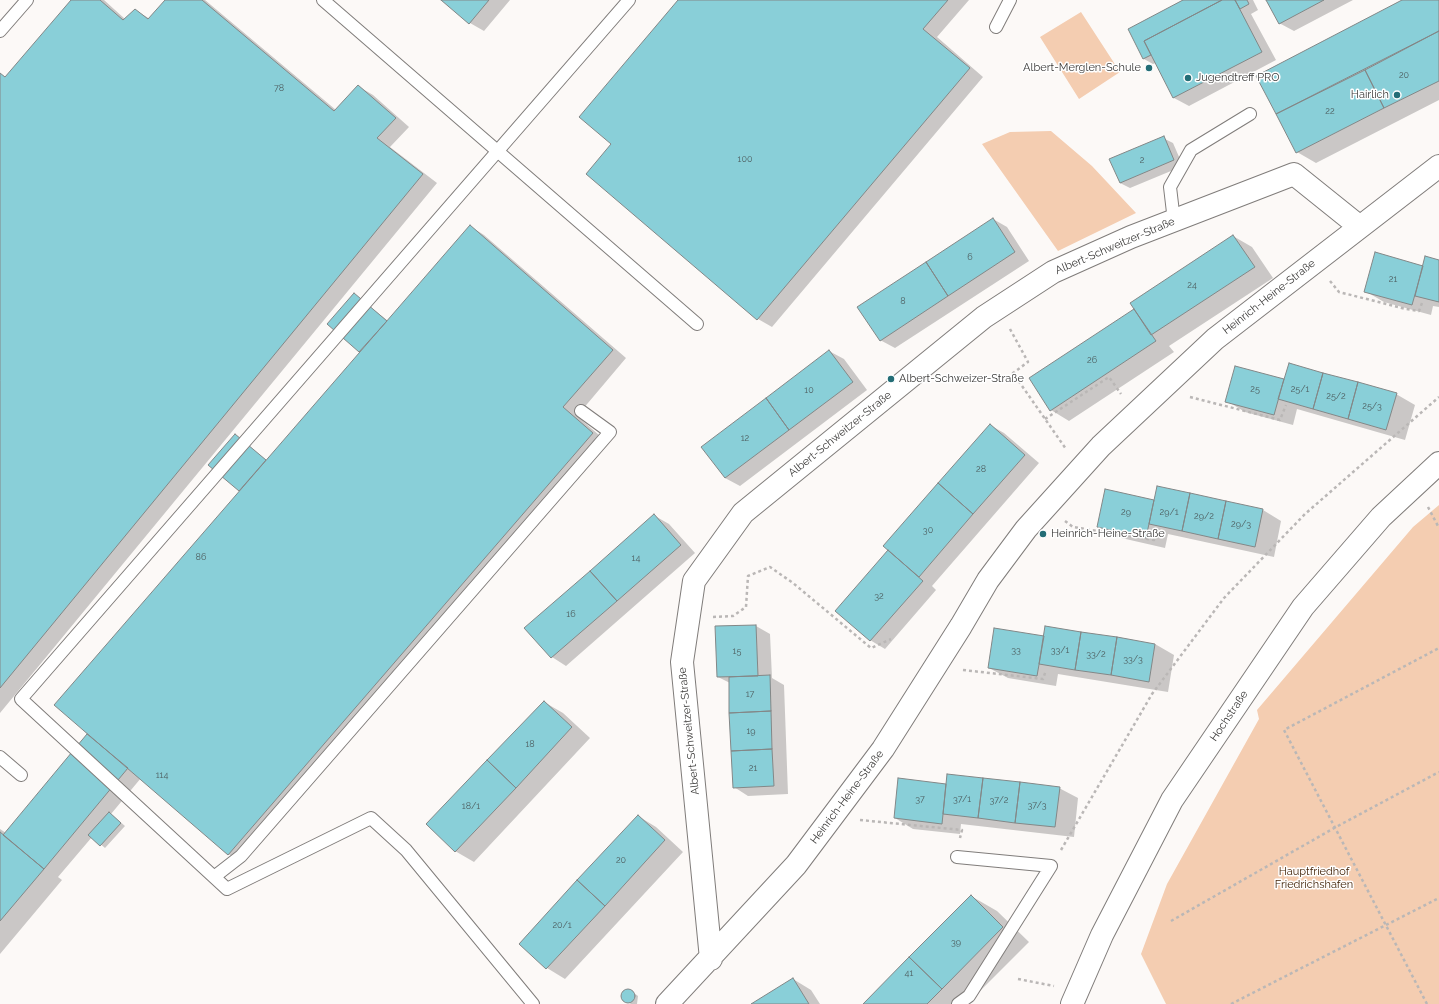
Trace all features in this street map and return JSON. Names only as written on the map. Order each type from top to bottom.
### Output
[{"type":"street","name":"Heinrich-Heine-Straße","points":[[668,1004],[711,959],[800,859],[883,749],[961,626],[988,580],[1026,529],[1101,446],[1215,339],[1439,166]]},
{"type":"street","name":"Albert-Schweitzer-Straße","points":[[711,959],[682,662],[694,581],[743,513],[984,317],[1054,272],[1131,237],[1294,174],[1360,227]]},
{"type":"street","name":"Hochstraße","points":[[1072,1004],[1102,935],[1176,793],[1303,607],[1381,517],[1439,463]]},
{"type":"lane","points":[[0,31],[27,0]]},
{"type":"lane","points":[[322,0],[697,324]]},
{"type":"lane","points":[[533,1004],[406,850],[371,818],[227,889],[21,699],[629,0]]},
{"type":"lane","points":[[996,27],[1010,0]]},
{"type":"lane","points":[[1174,221],[1170,187],[1191,150],[1250,114]]},
{"type":"lane","points":[[214,877],[240,856],[610,432],[581,410]]},
{"type":"lane","points":[[0,757],[21,775]]},
{"type":"lane","points":[[956,857],[1051,866],[969,996],[958,1004]]},
{"type":"path","points":[[1339,292],[1419,311],[1422,303]]},
{"type":"path","points":[[997,308],[1028,362],[1013,373],[1080,469]]},
{"type":"path","points":[[1045,419],[1110,377],[1134,415]]},
{"type":"path","points":[[1051,866],[1152,694],[1224,598],[1305,514],[1439,397]]},
{"type":"path","points":[[1201,400],[1280,420],[1286,405]]},
{"type":"path","points":[[1426,503],[1439,528]]},
{"type":"path","points":[[1072,527],[1154,540],[1157,530]]},
{"type":"path","points":[[718,617],[733,616],[746,607],[748,576],[770,568],[793,583],[870,648],[891,639]]},
{"type":"path","points":[[1427,1004],[1336,827],[1284,730],[1439,648]]},
{"type":"path","points":[[962,670],[1043,679],[1046,670]]},
{"type":"path","points":[[1171,921],[1336,827],[1439,772]]},
{"type":"path","points":[[855,820],[940,828]]},
{"type":"path","points":[[1231,1004],[1439,898]]},
{"type":"path","points":[[1018,979],[1051,985]]},
{"type":"green space","points":[[1081,12],[1120,72],[1079,99],[1040,37]]},
{"type":"green space","points":[[1051,131],[1092,166],[1136,213],[1058,251],[982,144],[1010,132]]},
{"type":"green space","name":"Hauptfriedhof Friedrichshafen","points":[[1439,505],[1439,1004],[1166,1004],[1141,954],[1167,884],[1259,719],[1257,710],[1413,527]]},
{"type":"building","points":[[71,0],[100,0],[123,20],[135,9],[148,19],[165,0],[202,0],[334,111],[358,85],[396,118],[377,138],[423,174],[0,688],[0,73],[5,77]]},
{"type":"building","points":[[441,0],[489,0],[469,24]]},
{"type":"building","points":[[678,0],[948,0],[923,29],[970,68],[757,320],[586,174],[611,144],[579,117]]},
{"type":"building","points":[[1183,0],[1222,0],[1144,41],[1151,55],[1143,59],[1128,29]]},
{"type":"building","points":[[1222,0],[1235,0],[1262,52],[1173,98],[1144,41]]},
{"type":"building","points":[[1235,0],[1247,0],[1249,4],[1240,9]]},
{"type":"building","points":[[1266,0],[1324,0],[1279,24]]},
{"type":"building","points":[[1402,0],[1439,0],[1439,31],[1276,114],[1256,76]]},
{"type":"building","points":[[1439,31],[1439,81],[1384,108],[1365,70]]},
{"type":"building","points":[[1365,70],[1384,108],[1296,153],[1276,114]]},
{"type":"building","points":[[1164,136],[1174,160],[1120,183],[1109,159]]},
{"type":"building","points":[[993,218],[1015,252],[948,296],[926,262]]},
{"type":"building","points":[[470,225],[613,350],[563,407],[593,433],[228,855],[54,705]]},
{"type":"building","points":[[1233,235],[1255,267],[1151,335],[1130,303]]},
{"type":"building","points":[[1375,252],[1423,266],[1412,305],[1364,292]]},
{"type":"building","points":[[1425,256],[1439,260],[1439,302],[1415,296]]},
{"type":"building","points":[[926,262],[948,296],[880,341],[857,307]]},
{"type":"building","points":[[354,293],[387,321],[359,352],[327,324]]},
{"type":"building","points":[[1134,309],[1156,341],[1050,411],[1029,378]]},
{"type":"building","points":[[829,350],[853,382],[789,430],[766,398]]},
{"type":"building","points":[[1289,363],[1323,373],[1313,409],[1278,399]]},
{"type":"building","points":[[1235,366],[1284,379],[1274,415],[1225,402]]},
{"type":"building","points":[[1323,373],[1358,382],[1348,419],[1313,409]]},
{"type":"building","points":[[1358,382],[1397,393],[1386,430],[1348,419]]},
{"type":"building","points":[[766,398],[789,430],[725,478],[701,447]]},
{"type":"building","points":[[990,424],[1025,455],[973,514],[938,483]]},
{"type":"building","points":[[235,434],[266,460],[239,491],[208,465]]},
{"type":"building","points":[[938,483],[973,514],[919,577],[883,546]]},
{"type":"building","points":[[1157,486],[1190,493],[1182,531],[1149,524]]},
{"type":"building","points":[[1105,489],[1154,500],[1146,538],[1097,527]]},
{"type":"building","points":[[1190,493],[1226,501],[1218,539],[1182,531]]},
{"type":"building","points":[[1226,501],[1263,509],[1255,547],[1218,539]]},
{"type":"building","points":[[654,514],[681,545],[617,601],[590,571]]},
{"type":"building","points":[[888,550],[923,581],[870,641],[835,611]]},
{"type":"building","points":[[590,571],[617,601],[551,658],[524,628]]},
{"type":"building","points":[[756,625],[758,676],[717,677],[715,626]]},
{"type":"building","points":[[1045,626],[1081,632],[1075,670],[1039,664]]},
{"type":"building","points":[[994,628],[1044,636],[1037,676],[988,668]]},
{"type":"building","points":[[1081,632],[1117,637],[1111,675],[1075,670]]},
{"type":"building","points":[[1117,637],[1155,644],[1149,682],[1111,675]]},
{"type":"building","points":[[770,675],[771,711],[729,713],[729,677]]},
{"type":"building","points":[[544,701],[572,727],[516,788],[487,760]]},
{"type":"building","points":[[771,711],[772,749],[731,751],[729,713]]},
{"type":"building","points":[[87,734],[128,768],[44,869],[3,835]]},
{"type":"building","points":[[772,749],[774,786],[733,788],[731,751]]},
{"type":"building","points":[[487,760],[516,788],[455,852],[426,824]]},
{"type":"building","points":[[947,774],[983,778],[978,818],[943,814]]},
{"type":"building","points":[[898,778],[946,784],[942,824],[894,818]]},
{"type":"building","points":[[983,778],[1020,782],[1015,823],[978,818]]},
{"type":"building","points":[[1020,782],[1060,787],[1055,827],[1015,823]]},
{"type":"building","points":[[109,812],[121,823],[100,846],[88,835]]},
{"type":"building","points":[[638,815],[665,840],[605,906],[577,880]]},
{"type":"building","points":[[0,832],[44,869],[0,921]]},
{"type":"building","points":[[577,880],[605,906],[546,969],[519,944]]},
{"type":"building","points":[[971,895],[1003,927],[942,989],[909,957]]},
{"type":"building","points":[[909,957],[942,989],[927,1004],[863,1004]]},
{"type":"building","points":[[793,978],[809,1004],[751,1004]]},
{"type":"building","points":[[628,989],[633,991],[635,996],[633,1001],[628,1003],[623,1001],[621,996],[623,991]]},
{"type":"place","name":"Albert-Merglen-Schule","points":[[1149,68]]},
{"type":"place","name":"Jugendtreff PRO","points":[[1188,78]]},
{"type":"place","name":"Hairlich","points":[[1397,95]]},
{"type":"place","name":"Albert-Schweizer-Straße","points":[[891,379]]},
{"type":"place","name":"Heinrich-Heine-Straße","points":[[1043,534]]}]
